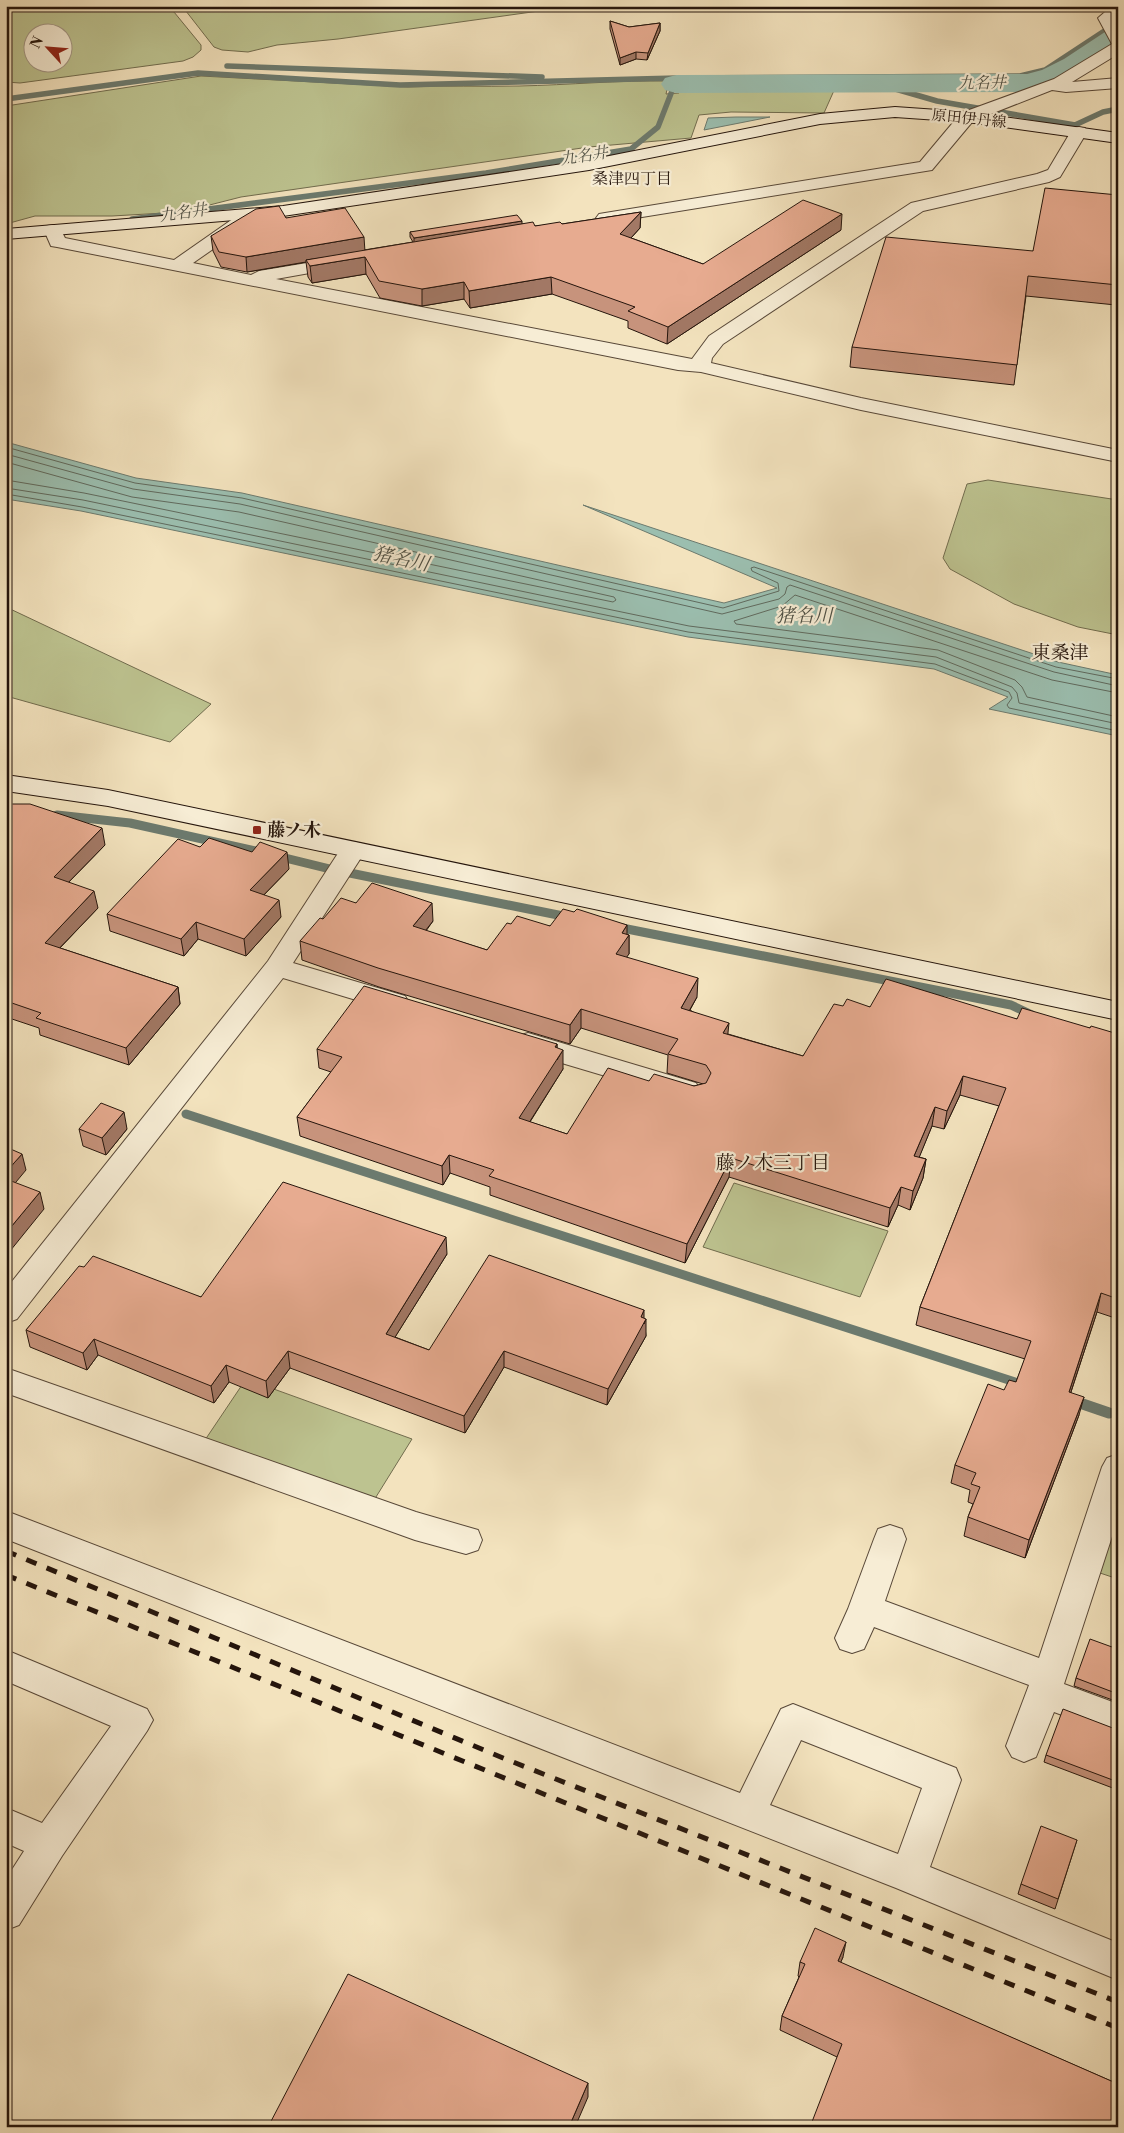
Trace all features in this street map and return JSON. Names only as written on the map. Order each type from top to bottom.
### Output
[{"type":"street","points":[[1118,8],[1106,18],[1118,42]]},
{"type":"street","points":[[586,221],[926,166],[967,117],[1060,82],[1118,47]]},
{"type":"street","points":[[1050,86],[1066,87],[1118,83]]},
{"type":"street","name":"原田伊丹線","points":[[6,234],[283,211],[588,165],[697,145],[820,119],[895,112],[967,117],[1118,138]]},
{"type":"street","points":[[701,366],[702,357],[716,340],[917,207],[1043,178],[1054,173],[1080,132]]},
{"type":"street","points":[[177,266],[253,213]]},
{"type":"street","points":[[53,230],[57,242],[512,333],[678,364],[701,366],[861,404],[1118,456]]},
{"type":"street","points":[[243,279],[360,259]]},
{"type":"street","points":[[6,783],[108,798],[1118,1011]]},
{"type":"street","points":[[6,1311],[277,967],[353,850]]},
{"type":"street","points":[[277,967],[420,1010]]},
{"type":"street","points":[[505,1036],[694,1093]]},
{"type":"street","points":[[6,1380],[415,1526],[466,1540]]},
{"type":"street","points":[[1024,1746],[1118,1467]]},
{"type":"street","points":[[6,1525],[909,1876],[1118,1962]]},
{"type":"street","points":[[890,1538],[858,1624],[1046,1684],[1118,1720]]},
{"type":"street","points":[[6,1665],[135,1720],[49,1844],[6,1912]]},
{"type":"street","points":[[748,1814],[793,1720],[943,1780],[909,1876]]},
{"type":"street","points":[[6,1825],[49,1844]]},
{"type":"green space","points":[[6,6],[162,6],[174,12],[201,45],[201,50],[193,57],[183,61],[20,83],[6,82]]},
{"type":"green space","points":[[182,6],[575,6],[338,39],[277,45],[248,52],[222,50],[214,47]]},
{"type":"green space","points":[[201,76],[408,87],[519,86],[669,81],[666,94],[679,93],[681,86],[836,86],[824,113],[731,112],[699,115],[691,138],[589,147],[241,197],[182,212],[112,216],[35,216],[6,224],[6,106]]},
{"type":"green space","points":[[988,480],[1118,500],[1118,635],[1078,627],[1014,604],[950,569],[943,558],[967,484]]},
{"type":"green space","points":[[6,607],[211,704],[170,742],[6,696]]},
{"type":"green space","points":[[734,1183],[888,1231],[860,1297],[703,1247]]},
{"type":"green space","points":[[246,1379],[412,1439],[371,1505],[205,1440]]},
{"type":"green space","points":[[1118,1511],[1118,1579],[1097,1572]]},
{"type":"water","points":[[770,117],[704,130],[708,118]]},
{"type":"water","name":"猪名川","points":[[6,442],[136,478],[242,493],[724,603],[777,588],[583,505],[1058,662],[1118,675],[1118,736],[989,709],[1008,697],[934,669],[688,637],[81,511],[6,499]]},
{"type":"building","points":[[610,21],[629,27],[660,23],[648,53],[636,52],[620,58]]},
{"type":"building","points":[[1045,188],[1118,195],[1118,285],[1028,276],[1017,365],[852,347],[886,237],[1033,251]]},
{"type":"building","points":[[803,200],[842,214],[668,327],[628,311],[635,307],[551,277],[469,291],[464,282],[422,289],[379,281],[365,257],[310,266],[306,260],[533,222],[535,226],[560,222],[562,224],[641,212],[620,234],[703,264]]},
{"type":"building","points":[[279,206],[286,218],[345,208],[364,237],[246,257],[219,252],[211,236],[256,209]]},
{"type":"building","points":[[517,215],[522,221],[414,238],[410,232]]},
{"type":"building","points":[[6,804],[30,804],[102,828],[54,877],[94,891],[45,943],[178,987],[126,1048],[36,1018],[41,1013],[6,1001]]},
{"type":"building","points":[[209,838],[252,852],[260,842],[287,852],[250,890],[279,900],[244,939],[196,922],[181,939],[107,914],[178,839],[200,847]]},
{"type":"building","points":[[372,883],[432,903],[413,926],[487,950],[507,923],[511,924],[517,916],[550,926],[563,909],[574,912],[577,909],[627,925],[622,933],[629,935],[616,954],[698,978],[681,1008],[729,1023],[723,1033],[803,1056],[834,1004],[843,1006],[847,999],[870,1007],[886,979],[1017,1019],[1022,1008],[1090,1028],[1091,1026],[1118,1034],[1118,1299],[1101,1293],[1069,1392],[1084,1397],[1029,1540],[968,1517],[980,1487],[971,1484],[976,1473],[955,1465],[988,1384],[1004,1390],[1009,1380],[1016,1382],[1031,1341],[920,1307],[1006,1088],[963,1076],[947,1111],[935,1107],[914,1156],[926,1159],[913,1191],[901,1187],[890,1208],[731,1158],[687,1244],[489,1176],[494,1170],[449,1155],[442,1166],[297,1117],[342,1057],[317,1049],[364,986],[557,1044],[555,1047],[563,1050],[519,1118],[567,1134],[608,1068],[649,1081],[654,1074],[694,1086],[706,1083],[711,1073],[706,1065],[668,1054],[678,1039],[581,1009],[570,1025],[378,968],[300,941],[341,898],[356,903]]},
{"type":"building","points":[[101,1103],[124,1112],[102,1138],[79,1129]]},
{"type":"building","points":[[6,1147],[22,1154],[6,1172]]},
{"type":"building","points":[[6,1179],[40,1192],[6,1233]]},
{"type":"building","points":[[283,1182],[446,1237],[386,1334],[429,1350],[489,1255],[644,1310],[641,1317],[646,1319],[608,1389],[504,1351],[464,1416],[288,1351],[266,1381],[226,1365],[211,1386],[94,1339],[83,1353],[26,1330],[79,1266],[84,1267],[93,1256],[201,1297]]},
{"type":"building","points":[[1118,1629],[1118,1694],[1076,1678],[1090,1639],[1112,1647]]},
{"type":"building","points":[[1063,1709],[1118,1730],[1118,1782],[1046,1755]]},
{"type":"building","points":[[1041,1826],[1077,1840],[1058,1899],[1021,1884]]},
{"type":"building","points":[[815,1928],[846,1942],[838,1961],[1118,2084],[1118,2127],[810,2127],[842,2044],[782,2016],[805,1964],[800,1962]]},
{"type":"building","points":[[348,1974],[588,2083],[569,2127],[268,2127]]},
{"type":"waterway","points":[[677,78],[1020,76],[1045,70],[1118,22]]},
{"type":"waterway","name":"九名井","points":[[676,84],[1027,83],[1064,71],[1118,36]]},
{"type":"waterway","points":[[227,66],[542,77]]},
{"type":"waterway","points":[[6,99],[198,73],[400,85],[677,78]]},
{"type":"waterway","name":"九名井","points":[[132,219],[486,173],[631,149],[658,127],[677,78]]},
{"type":"waterway","points":[[798,84],[803,86],[885,86],[937,101],[1075,125],[1103,112],[1118,109]]},
{"type":"waterway","points":[[54,815],[69,817]]},
{"type":"waterway","points":[[57,815],[130,823],[265,853]]},
{"type":"waterway","points":[[277,856],[330,869],[568,917]]},
{"type":"waterway","points":[[617,927],[1011,1005],[1032,1015]]},
{"type":"waterway","points":[[186,1114],[1018,1383]]},
{"type":"waterway","points":[[1071,1400],[1109,1413]]},
{"type":"railway","points":[[6,1551],[503,1758],[1118,2002]]},
{"type":"railway","points":[[6,1575],[1118,2028]]},
{"type":"place","name":"藤ノ木","points":[[257,830]]},
{"type":"district","name":"桑津四丁目","points":[[632,179]]},
{"type":"district","name":"東桑津","points":[[1060,653]]},
{"type":"district","name":"藤ノ木三丁目","points":[[773,1163]]}]
